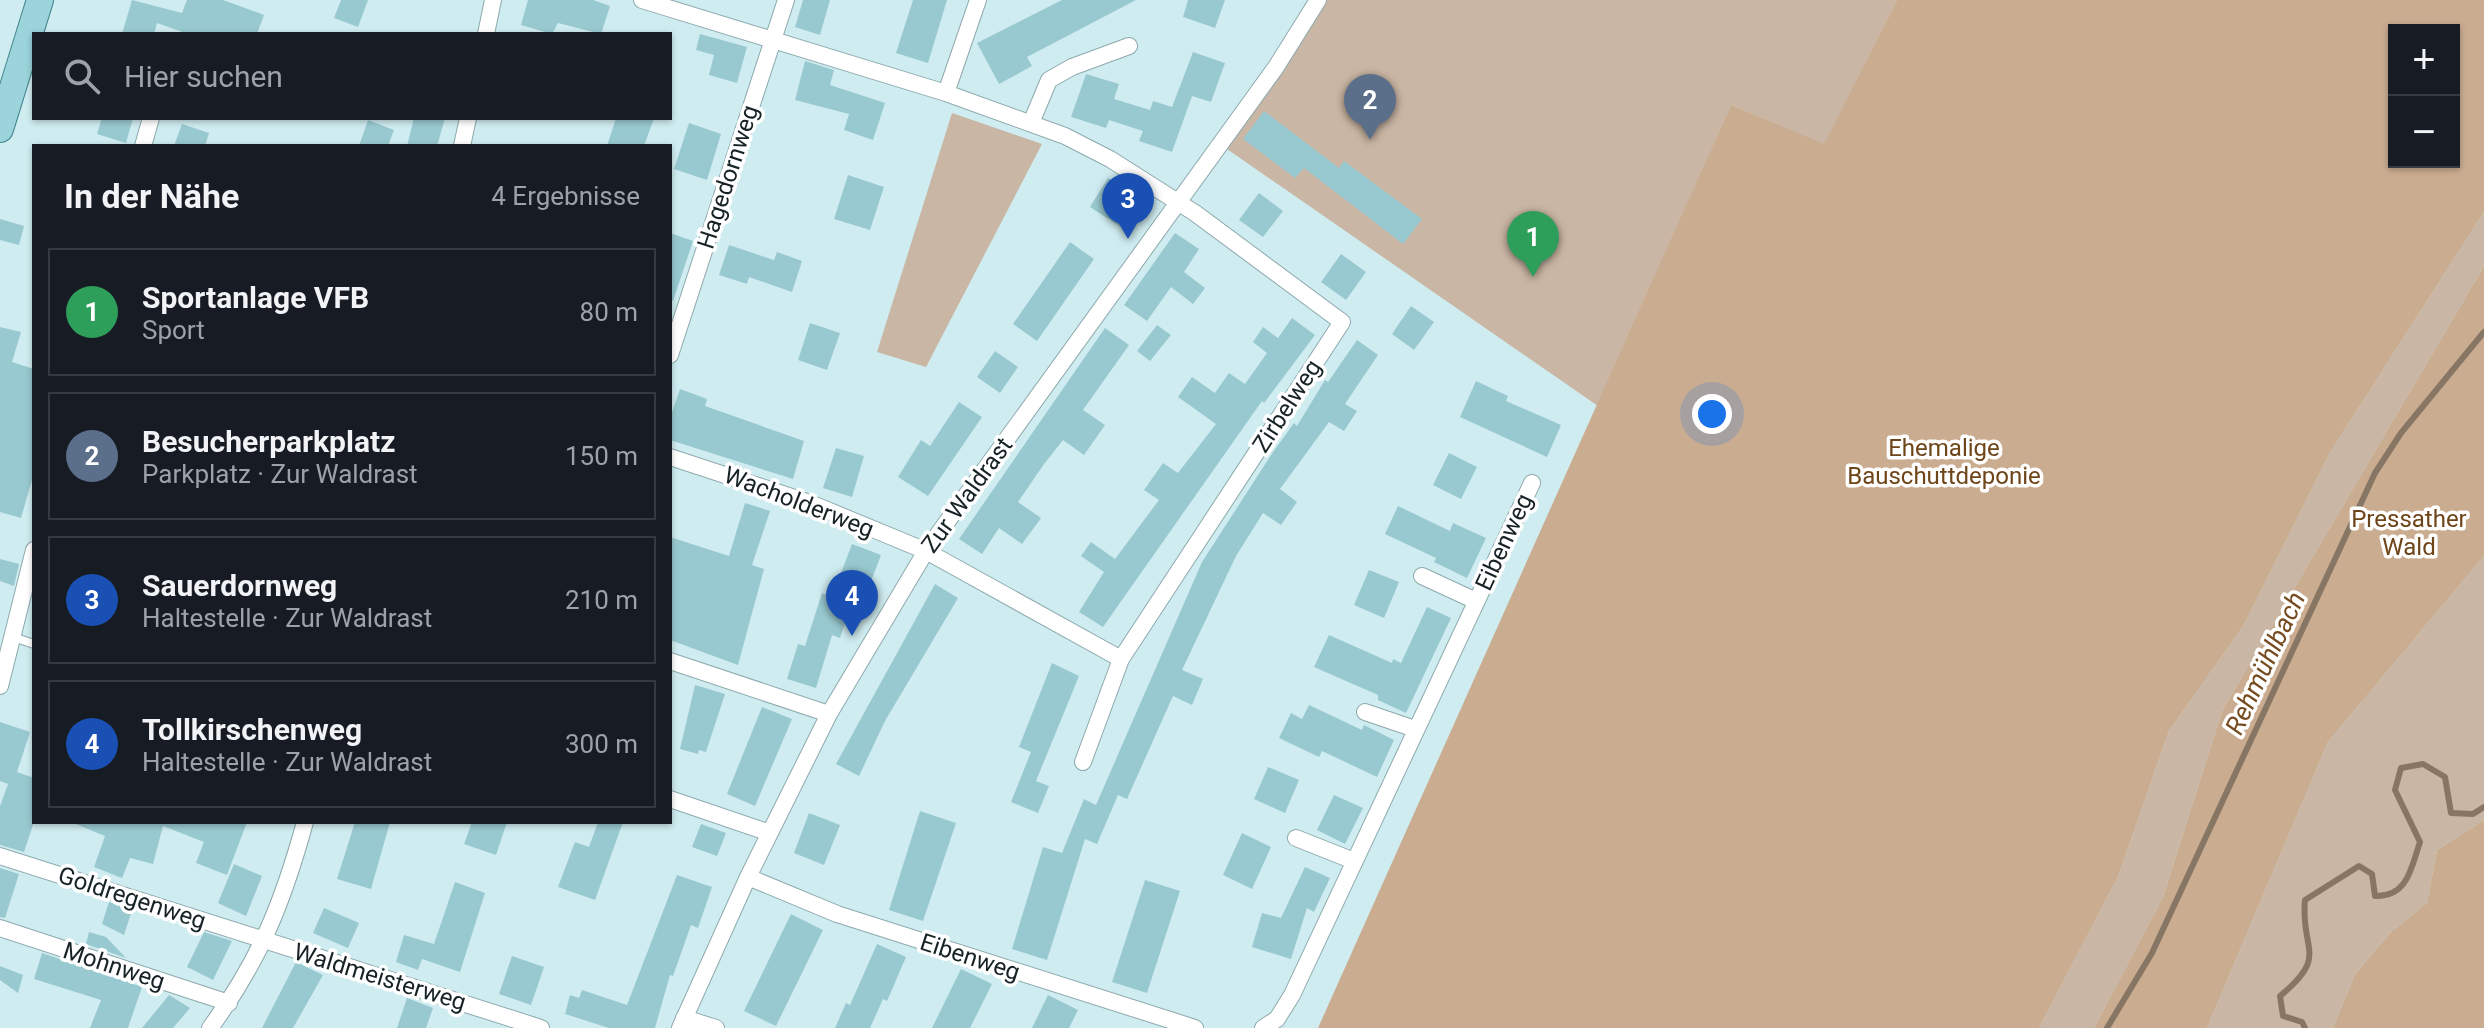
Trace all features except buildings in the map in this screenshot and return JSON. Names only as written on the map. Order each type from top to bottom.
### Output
[{"type":"main road","points":[[0,129],[40,0]]},
{"type":"street","points":[[486,32],[493,0]]},
{"type":"street","points":[[642,0],[683,6],[773,40],[946,93],[1031,123],[1110,159],[1178,203]]},
{"type":"street","name":"Hagedornweg","points":[[672,349],[786,0]]},
{"type":"street","points":[[946,93],[978,0]]},
{"type":"street","name":"Zur Waldrast","points":[[682,1023],[748,877],[829,714],[926,551],[1276,67],[1318,0]]},
{"type":"street","points":[[1031,123],[1049,80],[1072,67],[1129,46]]},
{"type":"street","points":[[144,144],[150,120]]},
{"type":"street","points":[[462,144],[468,120]]},
{"type":"street","name":"Zirbelweg","points":[[1083,762],[1121,659],[1342,322],[1178,203]]},
{"type":"street","name":"Wacholderweg","points":[[672,458],[810,503],[926,551]]},
{"type":"street","name":"Eibenweg","points":[[1263,1028],[1277,1019],[1292,995],[1532,483]]},
{"type":"street","points":[[926,551],[1121,659]]},
{"type":"street","points":[[0,686],[32,558]]},
{"type":"street","name":"Eibenweg","points":[[1422,576],[1476,601]]},
{"type":"street","points":[[672,662],[829,714]]},
{"type":"street","points":[[1365,712],[1415,729]]},
{"type":"street","points":[[672,800],[770,833]]},
{"type":"street","points":[[210,1028],[229,1003],[264,942],[284,894],[304,824]]},
{"type":"street","points":[[1296,838],[1354,861]]},
{"type":"street","name":"Goldregenweg","points":[[0,856],[264,942]]},
{"type":"street","name":"Eibenweg","points":[[748,877],[837,914],[1189,1027]]},
{"type":"street","name":"Mohnweg","points":[[0,928],[229,1003]]},
{"type":"street","name":"Waldmeisterweg","points":[[264,942],[541,1028]]},
{"type":"street","points":[[682,1023],[716,1028]]},
{"type":"lane","points":[[13,637],[32,643]]},
{"type":"shaded area","points":[[1326,0],[1897,0],[1824,145],[1731,105],[1598,406],[1224,147]]},
{"type":"shaded area","points":[[952,113],[1042,144],[926,367],[877,352]]},
{"type":"shaded area","points":[[2484,212],[2484,266],[2222,711],[2163,897],[2094,1028],[2039,1028],[2118,877],[2169,731],[2244,625],[2331,451]]},
{"type":"shaded area","points":[[2484,556],[2484,820],[2437,850],[2427,903],[2391,932],[2355,974],[2333,1028],[2207,1028],[2328,742]]},
{"type":"green space","name":"Ehemalige Bauschuttdeponie","points":[[1897,0],[2484,0],[2484,212],[2331,451],[2244,625],[2169,731],[2118,877],[2039,1028],[1318,1028],[1731,105],[1824,144]]},
{"type":"green space","name":"Pressather Wald","points":[[2484,266],[2484,556],[2328,742],[2207,1028],[2094,1028],[2163,897],[2222,711]]},
{"type":"green space","points":[[2484,820],[2484,1028],[2333,1028],[2355,974],[2391,932],[2427,903],[2437,850]]},
{"type":"waterway","name":"Rehmühlbach","points":[[2107,1028],[2152,953],[2375,473],[2401,433],[2484,332]]},
{"type":"waterway","points":[[2305,1028],[2302,1022],[2283,1016],[2280,996],[2295,982],[2309,961],[2305,900],[2359,866],[2372,874],[2375,896],[2395,892],[2411,871],[2420,842],[2395,790],[2401,768],[2423,764],[2445,777],[2451,813],[2473,814],[2484,807]]},
{"type":"place","name":"Besucherparkplatz","points":[[1370,140]]},
{"type":"place","name":"Sauerdornweg","points":[[1128,239]]},
{"type":"place","name":"Sportanlage VFB","points":[[1533,277]]},
{"type":"place","name":"Tollkirschenweg","points":[[852,636]]}]
